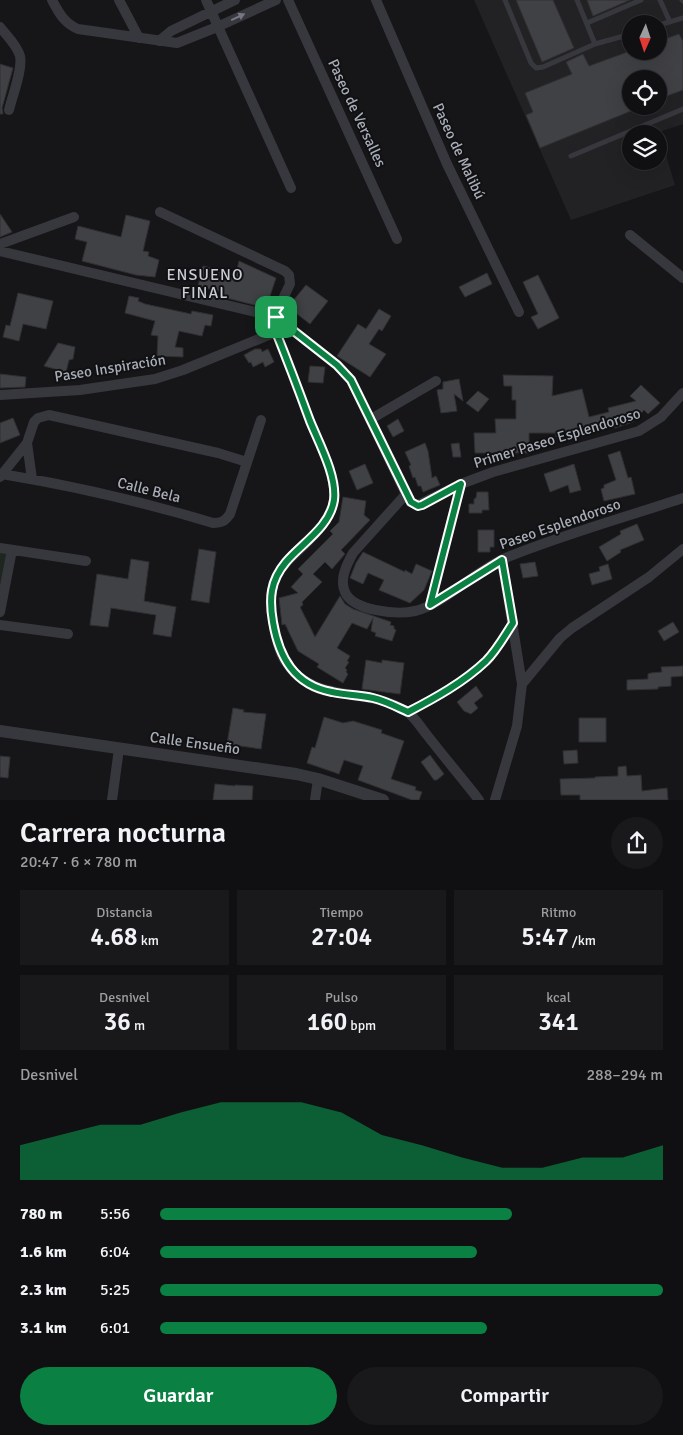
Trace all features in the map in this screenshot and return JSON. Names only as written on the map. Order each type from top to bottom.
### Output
[{"type":"street","points":[[52,0],[61,17],[69,25],[78,29],[177,42],[218,27],[276,0]]},
{"type":"street","points":[[119,0],[139,38]]},
{"type":"street","points":[[206,0],[291,188]]},
{"type":"street","points":[[159,41],[171,31],[235,0]]},
{"type":"street","name":"Paseo de Versalles","points":[[288,0],[398,239]]},
{"type":"street","name":"Paseo de Malibú","points":[[376,0],[447,164],[519,312]]},
{"type":"street","points":[[0,27],[14,45],[20,57],[20,68],[9,110]]},
{"type":"street","points":[[160,212],[286,271],[289,275],[290,284],[276,325],[330,473],[334,498],[332,510],[328,518],[314,535],[287,560],[273,581],[270,605],[279,649],[284,660],[303,680],[318,688],[331,692],[372,698],[387,702],[408,712],[479,800]]},
{"type":"street","points":[[0,244],[74,217]]},
{"type":"street","points":[[630,235],[683,278]]},
{"type":"street","points":[[0,251],[276,325],[306,339],[351,380],[406,494]]},
{"type":"street","name":"Paseo Inspiración","points":[[0,395],[80,390],[155,379],[183,370],[276,325]]},
{"type":"street","points":[[371,419],[436,381]]},
{"type":"street","name":"Primer Paseo Esplendoroso","points":[[406,494],[411,502],[418,506],[422,505],[461,484],[493,472],[639,431],[661,417],[683,393]]},
{"type":"street","points":[[1,476],[27,443],[34,422],[38,418],[49,415],[218,453],[247,462]]},
{"type":"street","name":"Calle Bela","points":[[1,476],[32,479],[156,506],[213,523],[221,523],[230,514],[261,420]]},
{"type":"street","points":[[27,443],[32,479]]},
{"type":"street","points":[[430,605],[461,484]]},
{"type":"street","name":"Paseo Esplendoroso","points":[[406,494],[353,553],[347,564],[344,575],[344,591],[348,598],[358,604],[385,612],[416,610],[430,605],[502,560],[541,545],[683,498]]},
{"type":"street","points":[[0,548],[86,561]]},
{"type":"street","points":[[522,684],[560,638],[649,577],[683,549]]},
{"type":"street","points":[[0,612],[12,550]]},
{"type":"street","points":[[495,800],[517,726],[522,684],[502,560]]},
{"type":"street","points":[[408,712],[441,694],[486,661],[513,623]]},
{"type":"street","points":[[0,625],[68,634]]},
{"type":"street","name":"Calle Ensueño","points":[[0,731],[296,774],[318,779],[382,800]]},
{"type":"street","points":[[112,800],[119,749]]},
{"type":"street","points":[[316,800],[318,779]]},
{"type":"lane","points":[[505,0],[531,63],[536,68],[543,67],[595,44],[622,36]]},
{"type":"lane","points":[[577,0],[595,44]]},
{"type":"lane","points":[[587,23],[641,0]]},
{"type":"lane","points":[[660,0],[670,22],[683,18]]},
{"type":"lane","points":[[571,156],[683,109]]},
{"type":"shaded area","points":[[474,0],[683,0],[683,124],[667,129],[667,125],[622,125],[622,170],[667,170],[667,158],[675,185],[571,220]]},
{"type":"shaded area","points":[[0,551],[9,552],[0,608]]},
{"type":"building","points":[[516,0],[553,0],[574,48],[542,62]]},
{"type":"building","points":[[587,0],[630,0],[593,16]]},
{"type":"building","points":[[679,34],[683,41],[683,90],[667,96],[667,70],[622,70],[622,115],[540,148],[526,115],[533,112],[525,93],[572,74],[566,62],[583,54],[589,66],[622,54],[622,60],[668,60],[668,38]]},
{"type":"building","points":[[0,64],[13,68],[2,108],[3,114],[0,114]]},
{"type":"building","points":[[0,214],[12,232],[0,237]]},
{"type":"building","points":[[126,215],[150,221],[143,251],[149,252],[148,256],[159,260],[155,277],[136,275],[82,261],[87,242],[75,239],[78,226],[121,237]]},
{"type":"building","points":[[239,261],[276,278],[266,308],[219,296],[220,292],[198,286],[203,266],[236,274]]},
{"type":"building","points":[[487,273],[492,284],[465,297],[459,287]]},
{"type":"building","points":[[538,275],[559,318],[538,329],[531,317],[538,314],[523,282]]},
{"type":"building","points":[[306,285],[328,301],[310,324],[288,307]]},
{"type":"building","points":[[18,293],[53,301],[46,329],[23,324],[19,341],[3,337],[6,325],[10,326]]},
{"type":"building","points":[[129,296],[139,298],[138,301],[145,304],[191,314],[192,311],[213,315],[211,326],[205,325],[202,336],[179,331],[175,347],[183,348],[183,357],[157,356],[158,336],[151,335],[155,321],[125,313]]},
{"type":"building","points":[[379,309],[391,316],[382,331],[379,329],[369,344],[386,354],[370,377],[337,356],[358,324],[366,329]]},
{"type":"building","points":[[58,343],[75,347],[73,359],[69,360],[66,372],[44,366]]},
{"type":"building","points":[[255,349],[261,349],[262,352],[268,349],[274,362],[265,367],[263,362],[253,367],[244,355]]},
{"type":"building","points":[[310,366],[325,367],[323,383],[308,382]]},
{"type":"building","points":[[0,374],[26,377],[25,387],[0,388]]},
{"type":"building","points":[[503,375],[553,376],[552,396],[582,389],[589,417],[609,412],[608,408],[636,401],[630,396],[641,385],[660,403],[648,414],[644,410],[633,422],[615,428],[613,423],[556,437],[556,433],[529,433],[529,453],[475,453],[474,433],[496,433],[495,419],[516,419],[516,400],[512,400],[512,386],[504,386]]},
{"type":"building","points":[[459,379],[463,401],[454,394],[457,411],[441,413],[437,390],[443,389],[443,382]]},
{"type":"building","points":[[478,391],[489,399],[478,412],[466,403]]},
{"type":"building","points":[[13,418],[20,435],[0,443],[0,423]]},
{"type":"building","points":[[398,419],[404,431],[393,437],[387,426]]},
{"type":"building","points":[[425,443],[432,478],[436,476],[440,485],[423,492],[421,486],[418,486],[415,477],[413,478],[409,466],[411,465],[405,452]]},
{"type":"building","points":[[459,443],[461,457],[453,457],[451,444]]},
{"type":"building","points":[[620,451],[628,478],[631,477],[635,494],[604,501],[601,489],[604,488],[604,485],[616,480],[608,455]]},
{"type":"building","points":[[365,464],[373,483],[357,490],[349,471]]},
{"type":"building","points":[[574,464],[581,490],[570,493],[568,485],[550,492],[544,474]]},
{"type":"building","points":[[477,492],[488,492],[489,510],[482,510],[482,513],[469,513],[469,504],[474,504]]},
{"type":"building","points":[[343,497],[366,501],[364,515],[370,520],[341,550],[345,554],[332,569],[325,562],[313,574],[322,582],[302,602],[303,605],[300,607],[315,637],[340,596],[345,604],[353,609],[391,622],[390,625],[394,626],[396,630],[392,641],[375,636],[376,633],[371,631],[373,618],[367,629],[352,623],[337,648],[350,656],[345,668],[348,674],[343,683],[317,667],[319,664],[298,651],[285,624],[282,625],[279,598],[298,593],[291,587],[303,574],[298,569],[333,534],[330,531],[339,522]]},
{"type":"building","points":[[637,524],[644,540],[620,550],[621,552],[607,561],[599,547],[621,534],[620,531]]},
{"type":"building","points":[[478,530],[494,530],[494,547],[490,547],[490,552],[478,552]]},
{"type":"building","points":[[199,549],[216,552],[209,603],[191,600]]},
{"type":"building","points":[[363,552],[412,574],[416,564],[432,571],[424,590],[410,603],[379,590],[384,580],[368,573],[363,584],[350,578]]},
{"type":"building","points":[[131,559],[149,562],[144,601],[176,607],[171,637],[153,634],[156,615],[111,608],[108,627],[90,625],[97,574],[128,579]]},
{"type":"building","points":[[535,562],[538,576],[523,578],[520,564]]},
{"type":"building","points":[[608,564],[612,579],[592,585],[589,574],[600,571],[599,567]]},
{"type":"building","points":[[673,622],[679,632],[664,641],[658,631]]},
{"type":"building","points":[[366,660],[382,663],[382,660],[404,663],[400,694],[362,689]]},
{"type":"building","points":[[683,666],[683,676],[671,677],[671,686],[658,687],[658,689],[627,690],[627,680],[648,679],[648,674],[662,672],[661,667]]},
{"type":"building","points":[[476,686],[483,696],[474,703],[478,708],[471,714],[464,711],[457,702]]},
{"type":"building","points":[[233,708],[244,710],[243,712],[266,714],[261,749],[227,744]]},
{"type":"building","points":[[324,717],[343,723],[353,721],[382,730],[381,733],[404,741],[391,779],[416,787],[415,790],[422,792],[419,800],[412,800],[358,780],[363,766],[344,760],[339,774],[307,763],[312,747],[315,748]]},
{"type":"building","points":[[579,718],[606,718],[606,742],[579,742]]},
{"type":"building","points":[[577,750],[578,763],[564,764],[563,751]]},
{"type":"building","points":[[430,755],[444,774],[437,780],[434,780],[421,762]]},
{"type":"building","points":[[0,756],[10,757],[8,778],[0,777]]},
{"type":"building","points":[[626,766],[627,776],[641,775],[642,791],[667,788],[668,800],[580,800],[580,795],[561,795],[560,779],[618,776],[618,767]]},
{"type":"building","points":[[215,784],[253,786],[252,800],[213,800]]},
{"type":"district","name":"ENSUENO FINAL","points":[[205,284]]},
{"type":"route","points":[[276,317],[337,365],[351,380],[411,502],[418,506],[422,505],[461,484],[430,605],[502,560],[513,623],[486,661],[434,699],[408,712],[387,702],[318,688],[303,680],[292,670],[284,660],[279,649],[270,605],[273,581],[287,560],[314,535],[328,518],[332,510],[334,488],[276,332],[276,317]]}]
